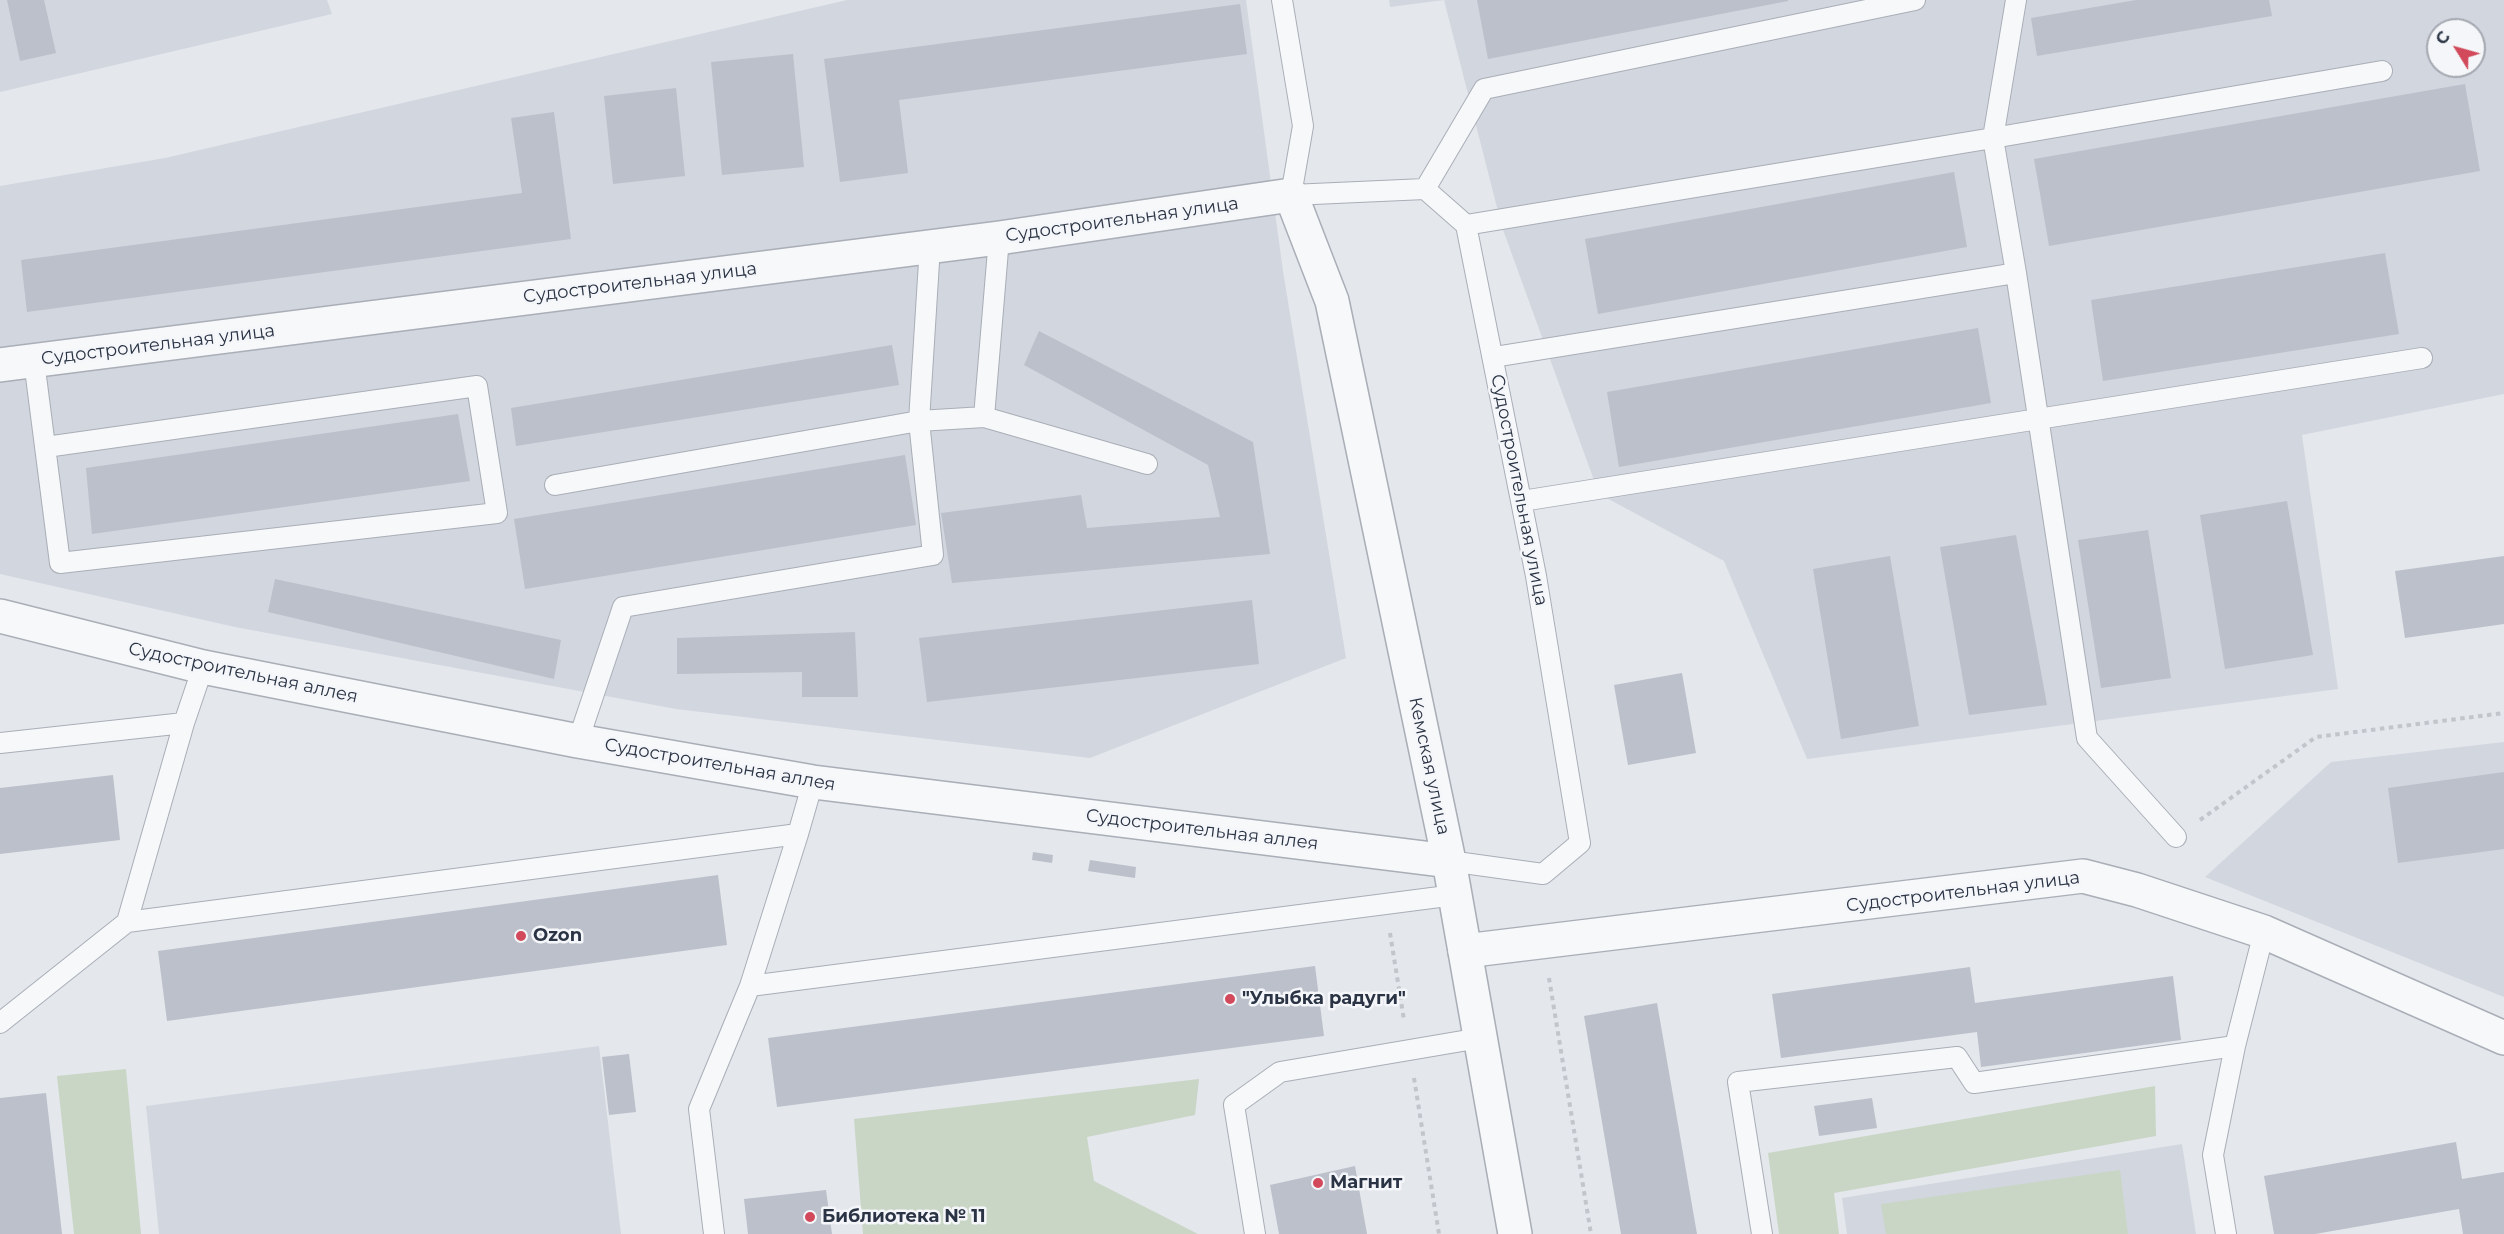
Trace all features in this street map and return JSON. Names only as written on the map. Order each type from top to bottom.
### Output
[{"type":"street","name":"Судостроительная улица","points":[[0,365],[999,238],[1291,195]]},
{"type":"street","name":"Кемская улица","points":[[1291,195],[1332,301],[1449,861],[1515,1234]]},
{"type":"street","name":"Судостроительная аллея","points":[[0,616],[203,667],[578,741],[813,782],[1449,861]]},
{"type":"street","name":"Судостроительная улица","points":[[1465,951],[2083,876],[2137,890],[2264,932],[2504,1038]]},
{"type":"lane","points":[[1282,0],[1303,126],[1291,195]]},
{"type":"lane","points":[[1916,0],[1484,89],[1425,189],[1466,225],[2382,71]]},
{"type":"lane","points":[[2016,0],[1993,138],[2016,273],[2087,738],[2176,837]]},
{"type":"lane","name":"Судостроительная улица","points":[[1291,195],[1425,189]]},
{"type":"lane","name":"Судостроительная улица","points":[[1449,861],[1544,874],[1580,843],[1522,501],[1466,225]]},
{"type":"lane","points":[[984,417],[999,238]]},
{"type":"lane","points":[[578,741],[623,607],[933,555],[920,421],[930,246]]},
{"type":"lane","points":[[1494,357],[2016,273]]},
{"type":"lane","points":[[1522,501],[2422,357]]},
{"type":"lane","points":[[34,361],[60,563],[496,513],[477,386],[46,447]]},
{"type":"lane","points":[[555,485],[920,421],[984,417],[1147,464]]},
{"type":"lane","points":[[127,922],[184,723],[203,667]]},
{"type":"lane","points":[[0,743],[184,723]]},
{"type":"lane","points":[[714,1234],[699,1109],[750,986],[813,782]]},
{"type":"lane","points":[[0,1023],[127,922],[798,834]]},
{"type":"lane","points":[[750,986],[1455,895]]},
{"type":"lane","points":[[2226,1234],[2212,1155],[2235,1046],[2264,932]]},
{"type":"lane","points":[[1255,1234],[1234,1105],[1280,1072],[1480,1038]]},
{"type":"lane","points":[[1762,1234],[1738,1082],[1957,1057],[1974,1083],[2235,1046]]},
{"type":"path","points":[[2176,837],[2316,736],[2504,713]]},
{"type":"path","points":[[1543,942],[1591,1234]]},
{"type":"shaded area","points":[[0,0],[327,0],[332,14],[0,92]]},
{"type":"shaded area","points":[[847,0],[1246,0],[1283,271],[1346,658],[1090,758],[676,709],[235,627],[0,574],[0,186],[165,158]]},
{"type":"shaded area","points":[[1389,0],[1444,0],[1390,7]]},
{"type":"shaded area","points":[[1444,0],[2504,0],[2504,394],[2302,435],[2338,689],[1807,759],[1724,561],[1599,494],[1502,227]]},
{"type":"shaded area","points":[[2504,742],[2504,997],[2205,877],[2331,762]]},
{"type":"shaded area","points":[[599,1046],[621,1234],[159,1234],[146,1106]]},
{"type":"shaded area","points":[[2182,1144],[2196,1234],[1847,1234],[1842,1198]]},
{"type":"green space","points":[[126,1069],[141,1234],[74,1234],[57,1076]]},
{"type":"green space","points":[[1199,1079],[1195,1115],[1087,1137],[1094,1181],[1198,1234],[863,1234],[854,1119]]},
{"type":"green space","points":[[2155,1086],[2156,1136],[1834,1193],[1839,1234],[1779,1234],[1768,1153]]},
{"type":"green space","points":[[2120,1170],[2128,1234],[1886,1234],[1881,1204]]},
{"type":"building","points":[[7,0],[44,0],[56,53],[20,61]]},
{"type":"building","points":[[1477,0],[1788,0],[1788,1],[1488,59]]},
{"type":"building","points":[[2136,0],[2269,0],[2272,16],[2037,56],[2031,18]]},
{"type":"building","points":[[1240,4],[1247,54],[899,100],[908,173],[840,182],[824,59]]},
{"type":"building","points":[[793,54],[804,167],[722,175],[711,62]]},
{"type":"building","points":[[2465,84],[2480,171],[2049,246],[2034,159]]},
{"type":"building","points":[[676,88],[685,176],[613,184],[604,96]]},
{"type":"building","points":[[554,112],[571,239],[27,312],[21,260],[522,193],[511,118]]},
{"type":"building","points":[[1954,172],[1967,247],[1598,314],[1585,239]]},
{"type":"building","points":[[2385,253],[2399,334],[2103,381],[2091,300]]},
{"type":"building","points":[[1978,328],[1991,403],[1619,467],[1607,392]]},
{"type":"building","points":[[1039,331],[1253,442],[1270,554],[952,583],[941,513],[1081,495],[1087,528],[1220,517],[1208,465],[1024,365]]},
{"type":"building","points":[[892,345],[899,385],[516,446],[511,408]]},
{"type":"building","points":[[458,414],[470,481],[92,534],[86,468]]},
{"type":"building","points":[[905,455],[916,525],[525,589],[514,519]]},
{"type":"building","points":[[2287,501],[2313,655],[2225,669],[2200,515]]},
{"type":"building","points":[[2148,530],[2171,678],[2101,688],[2078,540]]},
{"type":"building","points":[[2016,535],[2047,705],[1969,715],[1940,547]]},
{"type":"building","points":[[1890,556],[1919,726],[1841,739],[1813,569]]},
{"type":"building","points":[[2504,556],[2504,624],[2405,638],[2395,571]]},
{"type":"building","points":[[275,579],[561,640],[554,679],[268,612]]},
{"type":"building","points":[[1252,600],[1259,664],[927,702],[919,638]]},
{"type":"building","points":[[855,632],[858,697],[802,697],[802,672],[677,674],[677,638]]},
{"type":"building","points":[[1682,673],[1696,753],[1628,765],[1614,685]]},
{"type":"building","points":[[2504,772],[2504,849],[2398,863],[2388,788]]},
{"type":"building","points":[[113,775],[120,840],[0,854],[0,788]]},
{"type":"building","points":[[1033,852],[1053,855],[1052,863],[1032,860]]},
{"type":"building","points":[[1090,860],[1136,867],[1135,878],[1088,871]]},
{"type":"building","points":[[718,875],[727,945],[167,1021],[158,951]]},
{"type":"building","points":[[1315,966],[1324,1036],[777,1107],[768,1038]]},
{"type":"building","points":[[1970,967],[1975,1003],[2173,976],[2181,1040],[1981,1067],[1977,1032],[1781,1058],[1772,994]]},
{"type":"building","points":[[1657,1003],[1697,1234],[1621,1234],[1584,1016]]},
{"type":"building","points":[[629,1054],[636,1112],[609,1115],[602,1057]]},
{"type":"building","points":[[46,1093],[62,1234],[0,1234],[0,1098]]},
{"type":"building","points":[[1872,1098],[1877,1128],[1819,1136],[1814,1106]]},
{"type":"building","points":[[2456,1142],[2462,1179],[2504,1172],[2504,1234],[2463,1234],[2459,1209],[2315,1234],[2274,1234],[2264,1176]]},
{"type":"building","points":[[1355,1166],[1367,1234],[1279,1234],[1270,1185]]},
{"type":"building","points":[[826,1190],[832,1234],[748,1234],[744,1199]]},
{"type":"place","name":"Ozon","points":[[521,936]]},
{"type":"place","name":"\"Улыбка радуги\"","points":[[1230,999]]},
{"type":"place","name":"Магнит","points":[[1318,1183]]},
{"type":"place","name":"Библиотека № 11","points":[[810,1217]]}]
